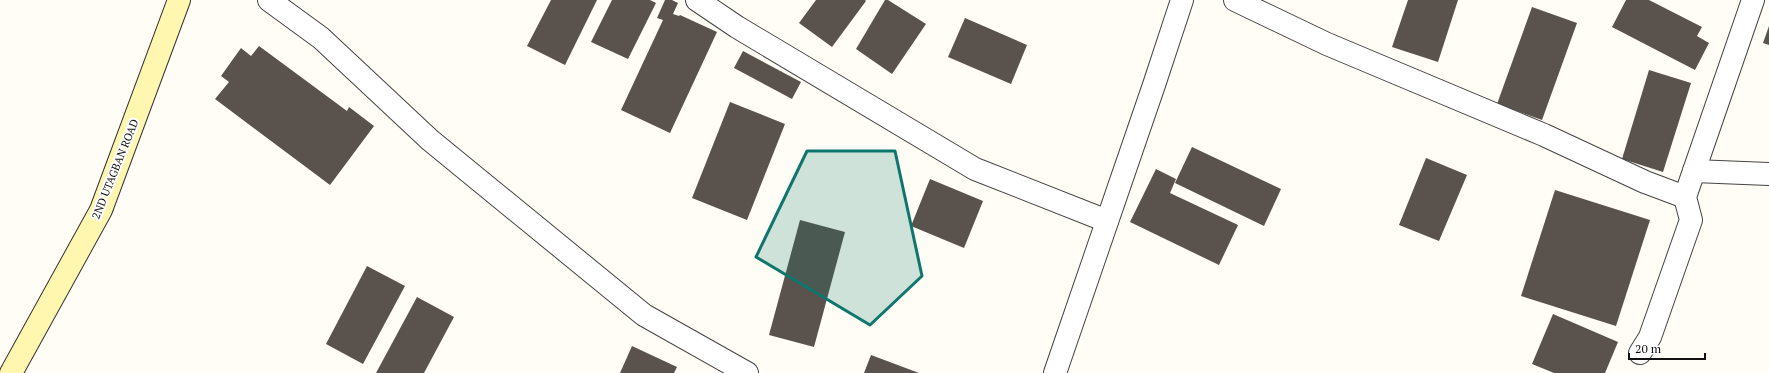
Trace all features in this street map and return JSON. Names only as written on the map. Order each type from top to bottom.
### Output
[{"type":"street","name":"2ND UTAGBAN ROAD","points":[[11,373],[101,210],[179,0]]},
{"type":"street","points":[[269,0],[321,38],[430,140],[644,315],[746,373]]},
{"type":"street","points":[[697,0],[737,27],[976,169],[1108,221]]},
{"type":"street","points":[[1055,373],[1182,0]]},
{"type":"street","points":[[1235,0],[1327,44],[1544,135],[1645,182],[1685,197]]},
{"type":"street","points":[[1640,353],[1650,337],[1691,220],[1685,197],[1754,0]]},
{"type":"street","points":[[1694,171],[1769,174]]},
{"type":"highlighted area","points":[[807,151],[895,151],[922,276],[870,325],[756,257]]},
{"type":"building","points":[[551,0],[597,0],[565,65],[527,46]]},
{"type":"building","points":[[612,0],[650,0],[656,3],[628,59],[591,42]]},
{"type":"building","points":[[665,0],[672,0],[678,3],[673,14],[680,15],[717,32],[670,133],[621,110],[663,20],[657,18]]},
{"type":"building","points":[[816,0],[866,1],[832,47],[799,23]]},
{"type":"building","points":[[885,0],[888,0],[926,24],[892,74],[856,49]]},
{"type":"building","points":[[1408,0],[1458,0],[1438,62],[1392,47]]},
{"type":"building","points":[[1626,0],[1649,0],[1702,27],[1697,36],[1709,43],[1695,70],[1612,27]]},
{"type":"building","points":[[1532,7],[1577,23],[1542,120],[1497,104]]},
{"type":"building","points":[[965,18],[1027,45],[1011,84],[948,57]]},
{"type":"building","points":[[1769,26],[1769,45],[1763,43]]},
{"type":"building","points":[[259,46],[347,111],[349,107],[374,126],[330,185],[215,99],[229,82],[221,76],[241,48],[251,56]]},
{"type":"building","points":[[743,51],[801,82],[792,99],[734,68]]},
{"type":"building","points":[[1649,70],[1691,83],[1663,172],[1622,159]]},
{"type":"building","points":[[730,102],[785,124],[747,220],[692,198]]},
{"type":"building","points":[[1192,147],[1281,189],[1264,226],[1175,183]]},
{"type":"building","points":[[1426,158],[1467,175],[1439,241],[1399,225]]},
{"type":"building","points":[[1156,169],[1176,179],[1170,193],[1238,225],[1219,265],[1130,222]]},
{"type":"building","points":[[930,179],[983,201],[964,248],[911,226]]},
{"type":"building","points":[[1555,190],[1650,220],[1616,326],[1521,296]]},
{"type":"building","points":[[800,220],[845,232],[814,347],[769,335]]},
{"type":"building","points":[[367,266],[405,286],[363,364],[326,344]]},
{"type":"building","points":[[417,297],[454,317],[424,373],[376,373]]},
{"type":"building","points":[[1553,314],[1618,342],[1605,373],[1554,373],[1532,364]]},
{"type":"building","points":[[632,346],[677,367],[674,373],[620,373]]},
{"type":"building","points":[[871,355],[919,373],[864,373]]}]
